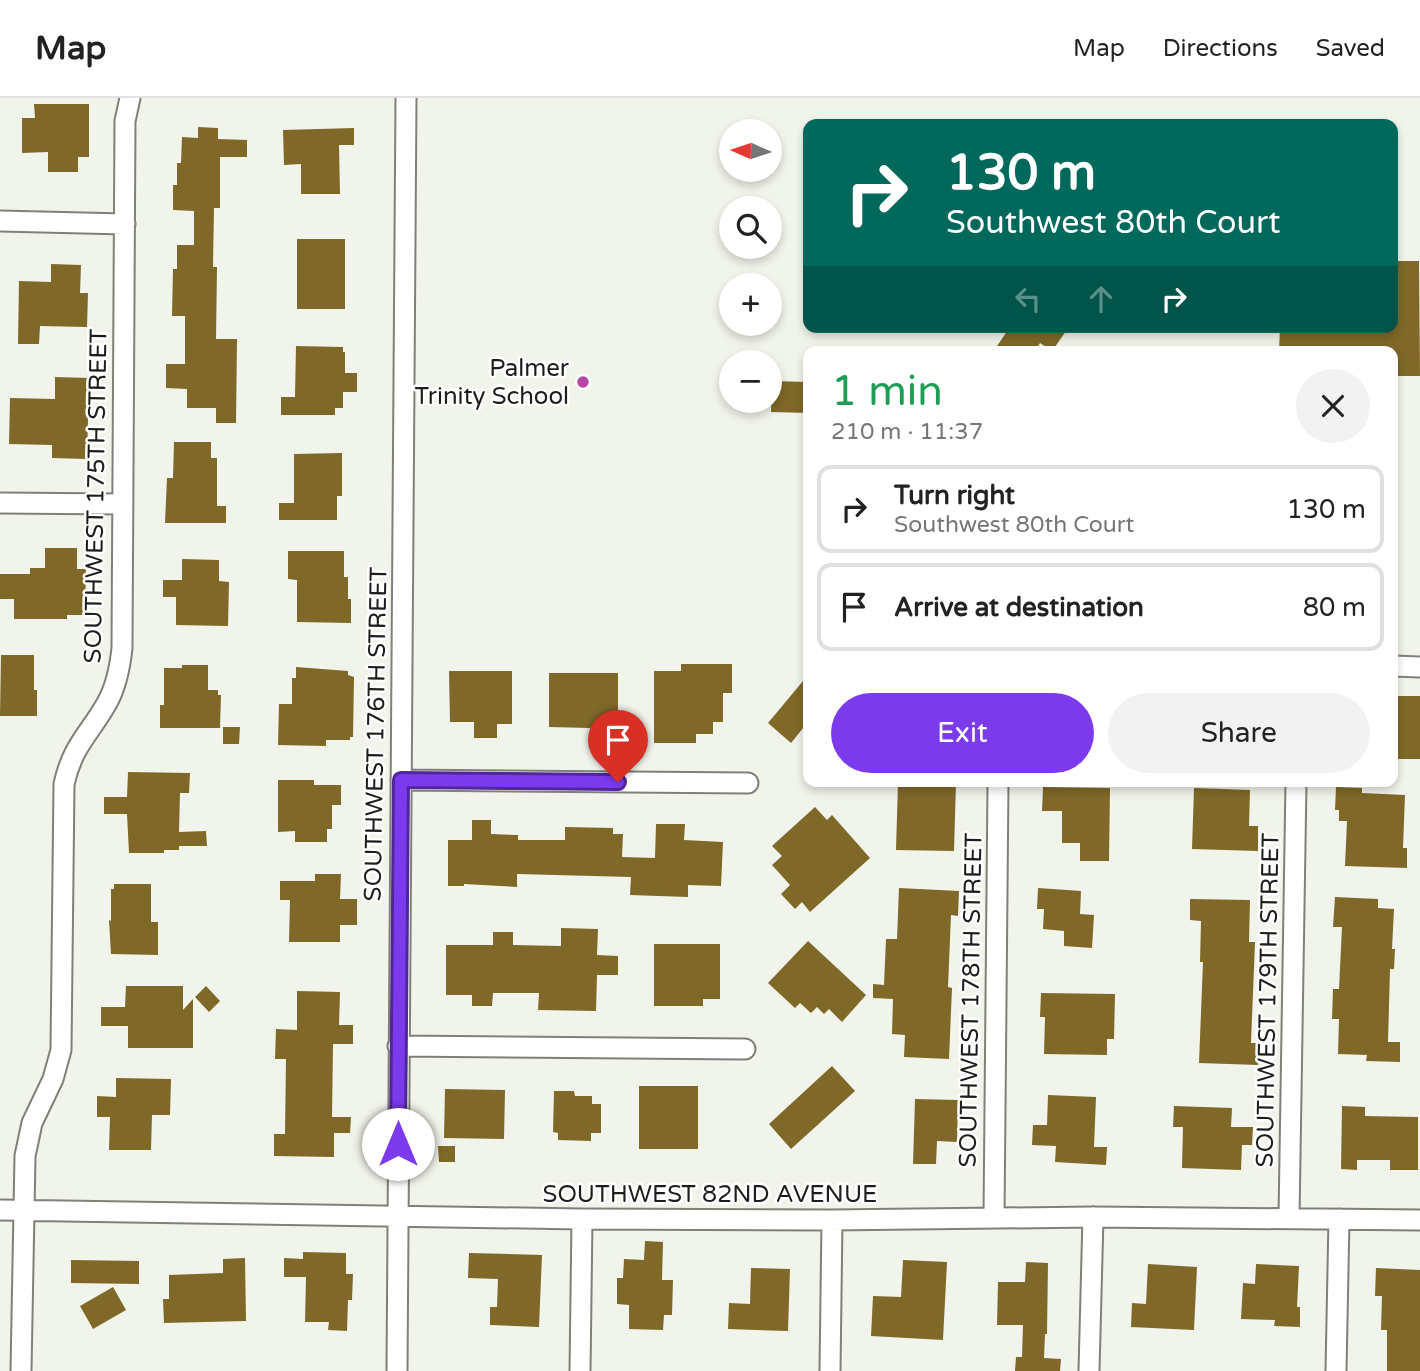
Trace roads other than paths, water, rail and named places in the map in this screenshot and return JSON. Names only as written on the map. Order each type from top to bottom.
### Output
[{"type":"street","name":"SOUTHWEST 175TH STREET","points":[[21,1371],[23,1210],[28,1139],[38,1108],[53,1079],[61,1050],[64,785],[72,755],[107,704],[120,669],[122,648],[125,121],[131,98]]},
{"type":"street","name":"SOUTHWEST 176TH STREET","points":[[397,1371],[407,98]]},
{"type":"street","points":[[0,221],[125,224]]},
{"type":"street","points":[[0,503],[122,504]]},
{"type":"street","points":[[1398,666],[1420,667]]},
{"type":"street","points":[[401,780],[748,783]]},
{"type":"street","name":"SOUTHWEST 178TH STREET","points":[[994,1218],[998,787]]},
{"type":"street","name":"SOUTHWEST 179TH STREET","points":[[1289,1218],[1296,787]]},
{"type":"street","points":[[398,1046],[745,1049]]},
{"type":"street","name":"SOUTHWEST 82ND AVENUE","points":[[0,1210],[582,1219],[1093,1217],[1420,1220]]},
{"type":"street","points":[[1089,1371],[1093,1217]]},
{"type":"street","points":[[580,1371],[582,1219]]},
{"type":"street","points":[[1336,1371],[1339,1219]]},
{"type":"street","points":[[830,1371],[832,1220]]},
{"type":"place","name":"Palmer Trinity School","points":[[583,382]]}]
